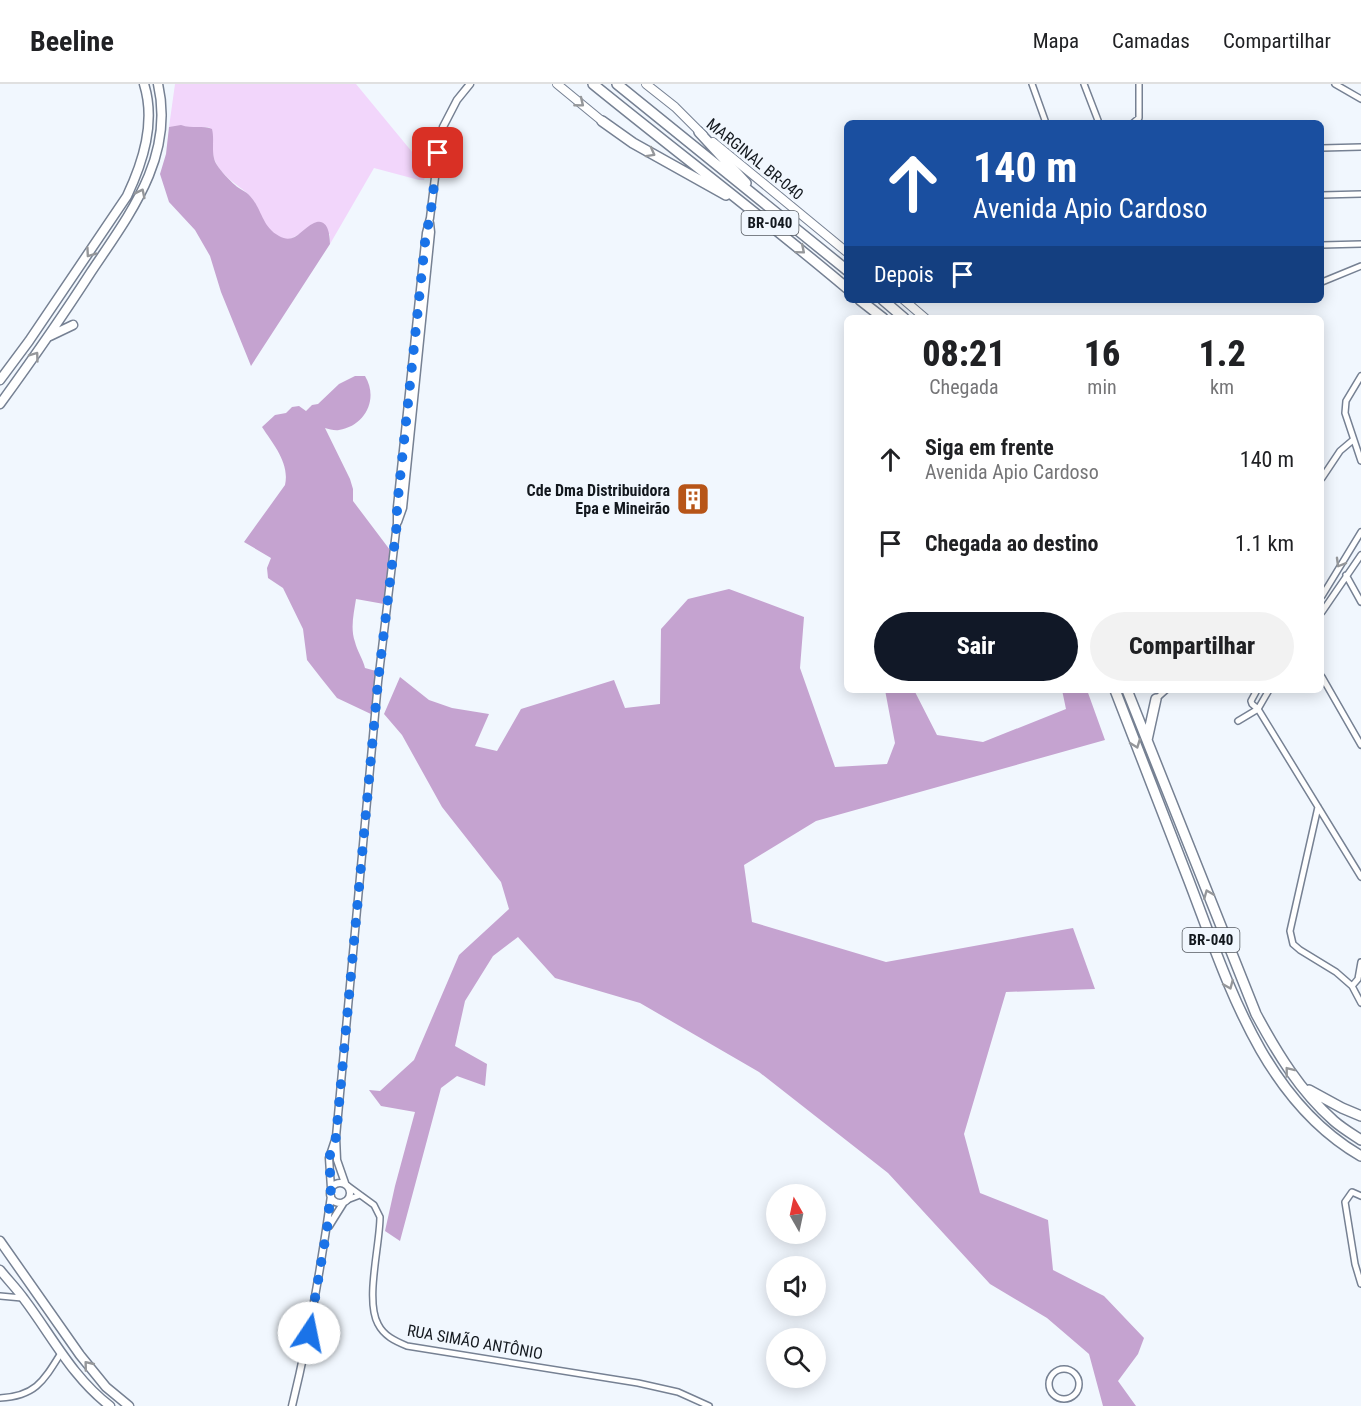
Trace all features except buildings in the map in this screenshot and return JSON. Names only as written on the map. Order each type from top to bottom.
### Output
[{"type":"highway","points":[[0,380],[34,334],[127,196],[139,170],[145,147],[148,115],[144,84]]},
{"type":"highway","points":[[0,404],[49,337],[133,209],[147,182],[160,140],[161,100],[158,84]]},
{"type":"highway","name":"BR-040","points":[[593,84],[689,162],[753,210],[844,286]]},
{"type":"highway","name":"BR-040","points":[[617,84],[844,268]]},
{"type":"highway","points":[[602,121],[633,143],[753,210]]},
{"type":"highway","points":[[699,132],[766,204]]},
{"type":"highway","points":[[864,303],[879,315]]},
{"type":"highway","points":[[886,303],[900,315]]},
{"type":"highway","points":[[49,337],[73,325]]},
{"type":"highway","name":"BR-040","points":[[1116,693],[1210,939],[1250,1032],[1286,1087],[1323,1128],[1361,1157]]},
{"type":"highway","name":"BR-040","points":[[1128,693],[1256,1014],[1280,1058],[1302,1086],[1334,1122],[1361,1140]]},
{"type":"highway","points":[[1147,740],[1155,694]]},
{"type":"highway","points":[[1302,1086],[1361,1116]]},
{"type":"highway","points":[[0,1241],[80,1355],[106,1387],[129,1406]]},
{"type":"highway","points":[[0,1270],[24,1298],[58,1350],[85,1384],[110,1406]]},
{"type":"main road","points":[[557,84],[602,121]]},
{"type":"main road","name":"MARGINAL BR-040","points":[[646,84],[675,107],[699,132],[844,250]]},
{"type":"main road","points":[[908,303],[922,315]]},
{"type":"street","points":[[327,1229],[350,1193],[337,1160],[336,1137],[378,682],[397,523],[403,508],[438,153],[443,127],[457,100],[470,84]]},
{"type":"street","points":[[1032,84],[1045,120]]},
{"type":"street","points":[[1084,84],[1098,120]]},
{"type":"street","points":[[1335,84],[1361,99]]},
{"type":"street","points":[[1137,120],[1139,118],[1139,86]]},
{"type":"street","points":[[1324,148],[1361,147]]},
{"type":"street","points":[[1324,195],[1361,194]]},
{"type":"street","points":[[1324,245],[1361,244]]},
{"type":"street","points":[[1324,281],[1361,266]]},
{"type":"street","points":[[1361,376],[1346,401],[1346,412],[1361,461]]},
{"type":"street","points":[[1324,475],[1340,451],[1353,440]]},
{"type":"street","points":[[1324,593],[1361,532]]},
{"type":"street","points":[[1324,609],[1361,555]]},
{"type":"street","points":[[1346,575],[1361,602]]},
{"type":"street","points":[[1324,680],[1361,745]]},
{"type":"street","points":[[1255,693],[1251,701],[1252,704],[1258,709],[1361,877]]},
{"type":"street","points":[[1238,721],[1258,709],[1267,693]]},
{"type":"street","points":[[1318,807],[1290,932],[1293,944],[1336,972],[1352,986],[1361,1003]]},
{"type":"street","points":[[1352,986],[1358,979],[1361,962]]},
{"type":"street","points":[[292,1406],[305,1354],[327,1229],[331,1188],[329,1158],[336,1137]]},
{"type":"street","points":[[331,1188],[337,1183],[346,1185]]},
{"type":"street","name":"RUA SIMÃO ANTÔNIO","points":[[346,1185],[374,1205],[380,1217],[373,1307],[378,1324],[393,1340],[407,1346],[638,1383],[678,1392],[709,1406]]},
{"type":"street","points":[[1361,1196],[1352,1192],[1345,1202],[1355,1264],[1361,1284]]},
{"type":"street","points":[[330,1196],[336,1202],[360,1195]]},
{"type":"street","points":[[1355,1264],[1361,1274]]},
{"type":"street","points":[[0,1296],[24,1298]]},
{"type":"street","points":[[0,1398],[17,1397],[32,1391],[58,1350]]},
{"type":"street","points":[[1058,1370],[1068,1370],[1077,1375],[1080,1384],[1077,1394],[1068,1399],[1058,1398],[1051,1392],[1049,1382],[1051,1377],[1058,1370]]},
{"type":"street","points":[[1054,1406],[1058,1398]]},
{"type":"shaded area","points":[[175,84],[356,84],[427,170],[424,180],[374,168],[330,244],[330,234],[305,232],[287,239],[277,237],[271,233],[248,194],[219,168],[213,154],[209,127],[169,127]]},
{"type":"shaded area","points":[[181,125],[212,129],[217,165],[233,183],[250,196],[273,232],[289,239],[314,223],[322,222],[329,232],[330,244],[251,366],[221,292],[210,256],[195,230],[169,202],[160,174],[166,154],[169,127]]},
{"type":"shaded area","points":[[355,376],[365,376],[369,385],[370,402],[367,410],[356,423],[348,427],[337,430],[325,428],[350,479],[353,501],[390,550],[384,604],[356,599],[353,620],[356,645],[365,668],[376,671],[373,715],[337,698],[307,660],[303,629],[283,588],[268,578],[267,568],[271,558],[244,542],[285,485],[283,461],[262,427],[275,415],[286,413],[292,407],[299,406],[306,411],[312,405],[318,404],[339,384]]},
{"type":"shaded area","points":[[729,589],[804,617],[800,668],[835,767],[887,764],[895,743],[886,693],[916,693],[937,735],[983,742],[1066,709],[1063,693],[1088,693],[1105,740],[816,821],[744,865],[752,922],[886,962],[1073,928],[1095,989],[1006,992],[964,1134],[980,1193],[1048,1220],[1053,1270],[1104,1296],[1144,1338],[1138,1354],[1118,1381],[1136,1406],[1103,1406],[1089,1354],[1047,1318],[990,1284],[888,1173],[759,1072],[640,1003],[555,978],[518,937],[493,956],[465,1001],[455,1046],[487,1064],[485,1086],[457,1076],[441,1088],[400,1241],[385,1231],[415,1112],[381,1106],[369,1090],[380,1091],[414,1060],[459,955],[509,909],[501,882],[442,807],[402,735],[384,714],[400,677],[429,700],[452,708],[489,714],[475,746],[497,751],[521,709],[614,680],[625,708],[660,704],[661,629],[688,599]]},
{"type":"place","name":"Cde Dma Distribuidora Epa e Mineirão","points":[[693,499]]},
{"type":"route","points":[[309,1333],[327,1229],[331,1188],[329,1158],[336,1137],[378,682],[397,523],[396,514],[426,233],[430,222],[438,153]]}]
